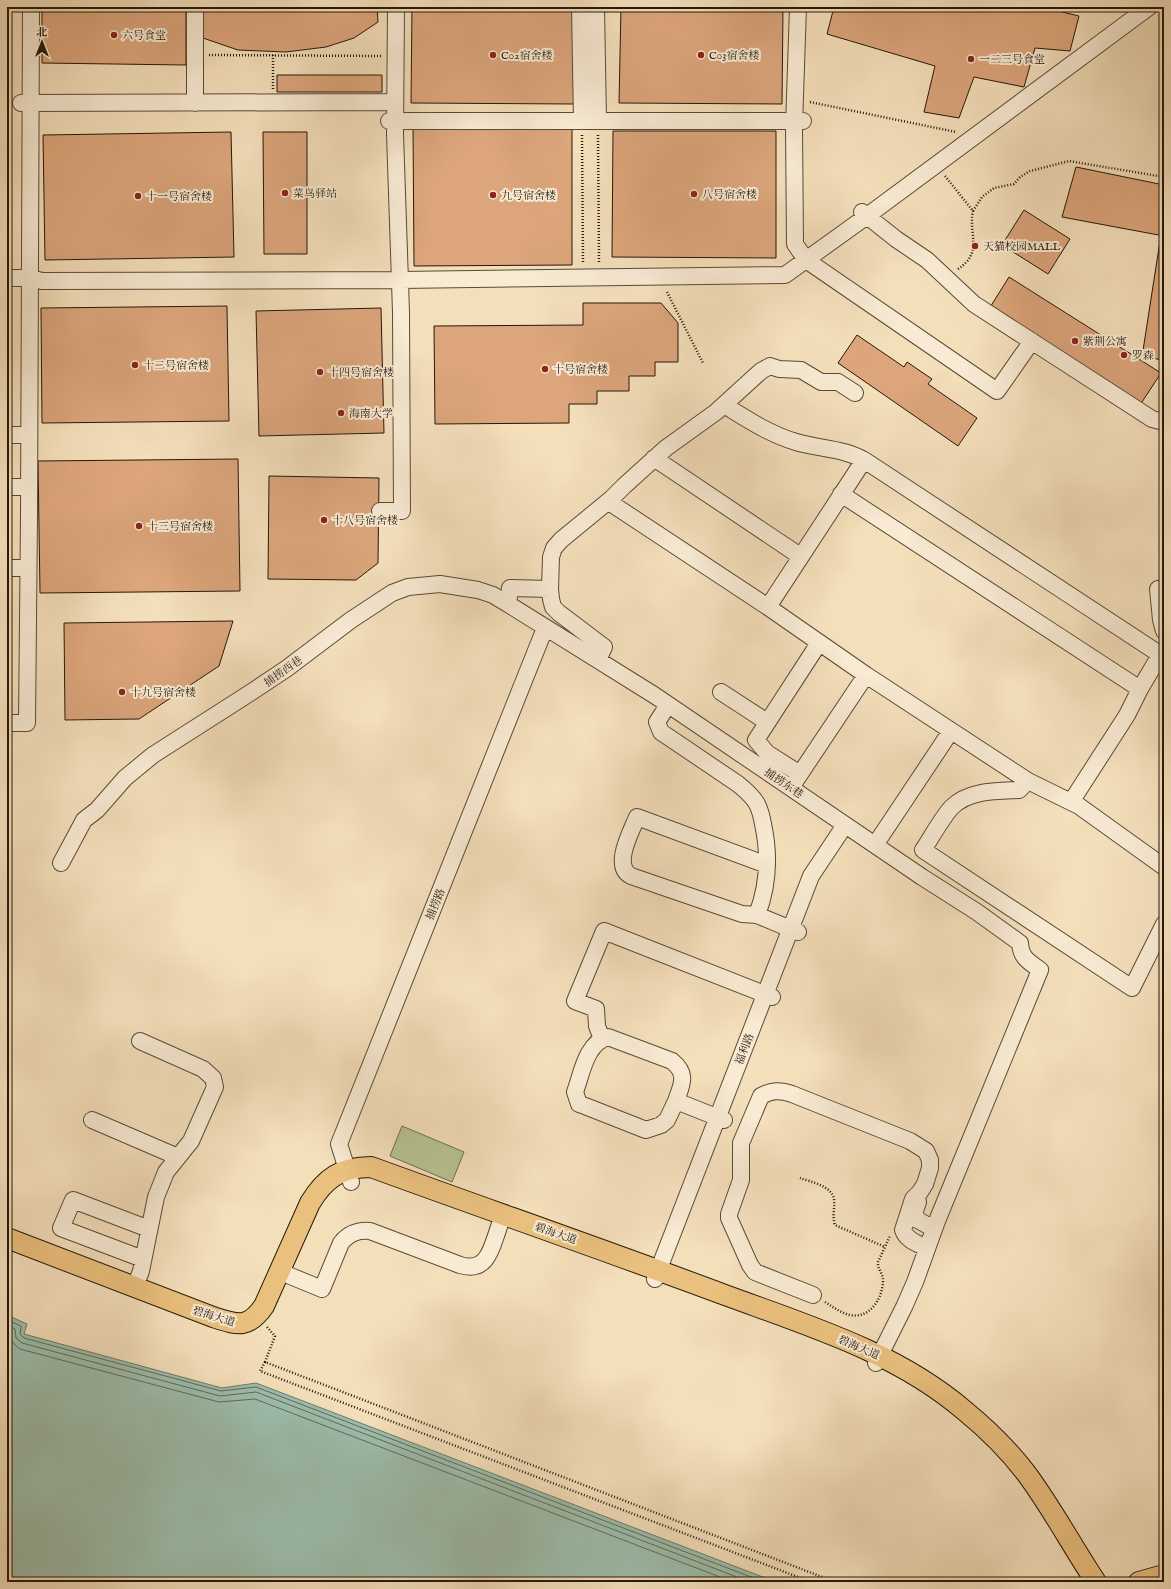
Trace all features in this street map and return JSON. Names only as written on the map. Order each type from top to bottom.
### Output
[{"type":"main road","name":"碧海大道","points":[[7,1248],[234,1334],[245,1335],[253,1333],[264,1323],[274,1307],[320,1203],[336,1187],[361,1167],[371,1167],[878,1359],[920,1377],[948,1397],[977,1421],[1013,1458],[1044,1499],[1096,1582]]},
{"type":"main road","name":"碧海大道","points":[[7,1238],[222,1320],[239,1324],[246,1323],[253,1320],[264,1306],[310,1203],[315,1194],[326,1181],[334,1175],[349,1176],[392,1184],[500,1224],[660,1276]]},
{"type":"main road","name":"碧海大道","points":[[878,1359],[937,1401],[959,1420],[998,1460],[1024,1492],[1040,1516],[1079,1582]]},
{"type":"main road","points":[[1139,1582],[1164,1576]]},
{"type":"street","points":[[21,7],[25,99]]},
{"type":"street","points":[[16,719],[19,274],[25,99],[31,7]]},
{"type":"street","points":[[195,7],[195,99]]},
{"type":"street","points":[[380,511],[399,511],[397,276],[392,121],[386,56],[385,7]]},
{"type":"street","points":[[391,99],[396,7]]},
{"type":"street","points":[[580,7],[582,121]]},
{"type":"street","points":[[596,7],[598,121]]},
{"type":"street","points":[[798,7],[799,121],[804,239],[808,254],[826,272],[997,391],[1032,341]]},
{"type":"street","points":[[799,100],[806,7]]},
{"type":"street","points":[[864,214],[936,165],[972,135],[1138,7]]},
{"type":"street","points":[[599,273],[659,276],[785,275],[808,254],[1149,7]]},
{"type":"street","points":[[195,99],[273,95],[391,99]]},
{"type":"street","points":[[25,99],[391,99]]},
{"type":"street","points":[[392,121],[799,121]]},
{"type":"street","points":[[864,214],[896,239],[927,260],[946,276],[974,304],[1152,419],[1164,422]]},
{"type":"street","points":[[19,274],[42,281],[599,273],[784,266],[808,254]]},
{"type":"street","points":[[598,660],[604,646],[553,607],[550,589],[551,557],[554,548],[561,540],[609,502],[666,448],[716,412],[761,371],[770,366],[779,369],[801,370],[821,382],[838,382],[855,393]]},
{"type":"street","points":[[724,405],[764,429],[789,440],[811,446],[852,453],[1162,656],[1140,689],[1127,716],[1071,802]]},
{"type":"street","points":[[654,458],[800,556]]},
{"type":"street","points":[[768,607],[864,460]]},
{"type":"street","points":[[841,494],[1140,689]]},
{"type":"street","points":[[609,502],[768,607],[866,675],[1028,781],[1079,806],[1164,867]]},
{"type":"street","name":"捕捞西巷","points":[[61,863],[84,820],[97,810],[125,778],[153,755],[286,669],[351,620],[392,593],[408,587],[440,584],[478,590],[493,595],[545,628]]},
{"type":"street","points":[[508,604],[510,588],[550,589]]},
{"type":"street","points":[[1158,589],[1164,631]]},
{"type":"street","name":"捕捞东巷","points":[[545,628],[795,781],[849,827],[1020,942],[1021,952],[1026,960],[1040,970],[934,1228]]},
{"type":"street","name":"捕捞路","points":[[349,1176],[339,1144],[545,628]]},
{"type":"street","points":[[820,643],[756,740],[795,781],[866,675]]},
{"type":"street","points":[[721,692],[767,722]]},
{"type":"street","points":[[668,704],[656,722],[661,732],[738,784],[749,793],[757,804],[765,836],[767,865],[764,892],[757,916]]},
{"type":"street","points":[[875,845],[951,731]]},
{"type":"street","points":[[1028,781],[1019,790],[974,794],[962,799],[952,807],[923,850],[1132,988],[1163,928]]},
{"type":"street","points":[[767,865],[637,817],[622,859],[623,869],[626,874],[742,914],[757,916],[794,930]]},
{"type":"street","name":"福利路","points":[[660,1276],[794,930],[811,876],[849,827]]},
{"type":"street","points":[[914,872],[927,853]]},
{"type":"street","points":[[602,1039],[597,1026],[596,1009],[575,1001],[604,931],[769,996]]},
{"type":"street","points":[[608,1037],[672,1061],[678,1066],[682,1071],[683,1078],[676,1101],[667,1120],[661,1125],[646,1130],[579,1104],[575,1092],[592,1046],[608,1037]]},
{"type":"street","points":[[135,1288],[141,1271],[156,1197],[166,1172],[191,1141],[215,1087],[211,1076],[200,1068],[140,1041]]},
{"type":"street","points":[[813,1295],[767,1278],[752,1269],[729,1218],[729,1214],[741,1180],[740,1144],[761,1096],[777,1090],[785,1091],[919,1145],[926,1151],[930,1164],[928,1177],[920,1192],[915,1211],[916,1219],[934,1228],[904,1307],[878,1359]]},
{"type":"street","points":[[676,1101],[721,1119]]},
{"type":"street","points":[[92,1120],[178,1157]]},
{"type":"street","points":[[920,1192],[913,1199],[904,1226],[904,1231],[906,1237],[927,1248]]},
{"type":"street","points":[[143,1260],[61,1228],[73,1200],[149,1230]]},
{"type":"street","points":[[288,1275],[328,1291],[341,1243],[346,1237],[354,1232],[362,1230],[370,1231],[468,1268],[484,1262],[489,1255],[500,1224]]},
{"type":"path","points":[[195,55],[386,56]]},
{"type":"path","points":[[273,95],[274,55]]},
{"type":"path","points":[[799,100],[972,135]]},
{"type":"path","points":[[582,121],[583,273]]},
{"type":"path","points":[[598,121],[599,273]]},
{"type":"path","points":[[946,276],[964,265],[972,253],[974,242],[971,221],[973,212],[982,197],[994,188],[1014,184],[1020,177],[1030,171],[1069,161],[1164,177]]},
{"type":"path","points":[[936,165],[973,212]]},
{"type":"path","points":[[659,276],[702,363]]},
{"type":"path","points":[[800,1178],[824,1188],[832,1194],[834,1199],[833,1217],[835,1225],[885,1246]]},
{"type":"path","points":[[813,1295],[849,1315],[856,1316],[868,1312],[875,1305],[883,1284],[882,1273],[878,1265],[885,1246],[891,1235],[904,1231]]},
{"type":"path","points":[[264,1323],[275,1336],[266,1360],[260,1370],[811,1582]]},
{"type":"path","points":[[266,1360],[265,1362],[272,1365],[835,1582]]},
{"type":"shaded area","points":[[402,1126],[464,1152],[452,1182],[390,1156]]},
{"type":"water","points":[[7,1315],[27,1324],[24,1334],[222,1388],[256,1383],[776,1582],[7,1582]]},
{"type":"building","name":"六号食堂","points":[[42,7],[186,7],[186,65],[42,63]]},
{"type":"building","points":[[203,7],[377,7],[378,22],[354,38],[326,47],[286,52],[238,50],[203,38]]},
{"type":"building","name":"C02宿舍楼","points":[[412,7],[575,7],[574,104],[411,103]]},
{"type":"building","name":"C03宿舍楼","points":[[621,7],[783,7],[782,104],[619,103]]},
{"type":"building","name":"一二三号食堂","points":[[834,7],[1051,7],[1050,9],[1079,16],[1070,51],[1035,48],[1024,87],[974,77],[959,118],[924,112],[935,66],[827,34]]},
{"type":"building","points":[[277,75],[382,75],[382,92],[277,92]]},
{"type":"building","name":"九号宿舍楼","points":[[572,124],[572,265],[414,266],[413,125]]},
{"type":"building","name":"八号宿舍楼","points":[[613,131],[776,131],[776,258],[612,257]]},
{"type":"building","name":"十一号宿舍楼","points":[[231,132],[234,257],[45,260],[43,135]]},
{"type":"building","name":"菜鸟驿站","points":[[263,132],[307,132],[307,254],[264,254]]},
{"type":"building","points":[[1076,167],[1164,185],[1164,236],[1062,217]]},
{"type":"building","points":[[1024,210],[1070,239],[1048,274],[1002,245]]},
{"type":"building","name":"紫荆公寓","points":[[1160,241],[1164,242],[1164,360],[1142,357]]},
{"type":"building","name":"紫荆公寓","points":[[1009,277],[1161,373],[1140,405],[989,309]]},
{"type":"building","name":"十号宿舍楼","points":[[583,303],[661,303],[678,323],[678,362],[655,362],[655,376],[629,376],[629,391],[597,391],[597,404],[569,404],[569,423],[435,424],[434,326],[583,325]]},
{"type":"building","name":"十二号宿舍楼","points":[[227,306],[229,421],[42,423],[41,308]]},
{"type":"building","name":"十四号宿舍楼","points":[[381,308],[384,433],[259,436],[256,311]]},
{"type":"building","points":[[857,335],[904,367],[907,362],[932,379],[928,384],[977,418],[958,446],[838,363]]},
{"type":"building","name":"十三号宿舍楼","points":[[238,459],[240,591],[40,593],[38,461]]},
{"type":"building","name":"十八号宿舍楼","points":[[269,476],[379,478],[378,563],[356,580],[268,579]]},
{"type":"building","name":"十九号宿舍楼","points":[[233,621],[219,666],[139,719],[65,720],[64,623]]},
{"type":"place","name":"六号食堂","points":[[114,35]]},
{"type":"place","name":"C02宿舍楼","points":[[493,55]]},
{"type":"place","name":"C03宿舍楼","points":[[701,55]]},
{"type":"place","name":"一二三号食堂","points":[[971,59]]},
{"type":"place","name":"菜鸟驿站","points":[[285,193]]},
{"type":"place","name":"八号宿舍楼","points":[[694,194]]},
{"type":"place","name":"九号宿舍楼","points":[[493,195]]},
{"type":"place","name":"十一号宿舍楼","points":[[138,196]]},
{"type":"place","name":"天猫校园MALL","points":[[975,246]]},
{"type":"place","name":"紫荆公寓","points":[[1075,341]]},
{"type":"place","name":"罗森","points":[[1124,355]]},
{"type":"place","name":"十二号宿舍楼","points":[[135,365]]},
{"type":"place","name":"十号宿舍楼","points":[[545,369]]},
{"type":"place","name":"十四号宿舍楼","points":[[320,372]]},
{"type":"place","name":"海南大学","points":[[341,413]]},
{"type":"place","name":"十八号宿舍楼","points":[[324,520]]},
{"type":"place","name":"十三号宿舍楼","points":[[139,526]]},
{"type":"place","name":"十九号宿舍楼","points":[[122,692]]}]
